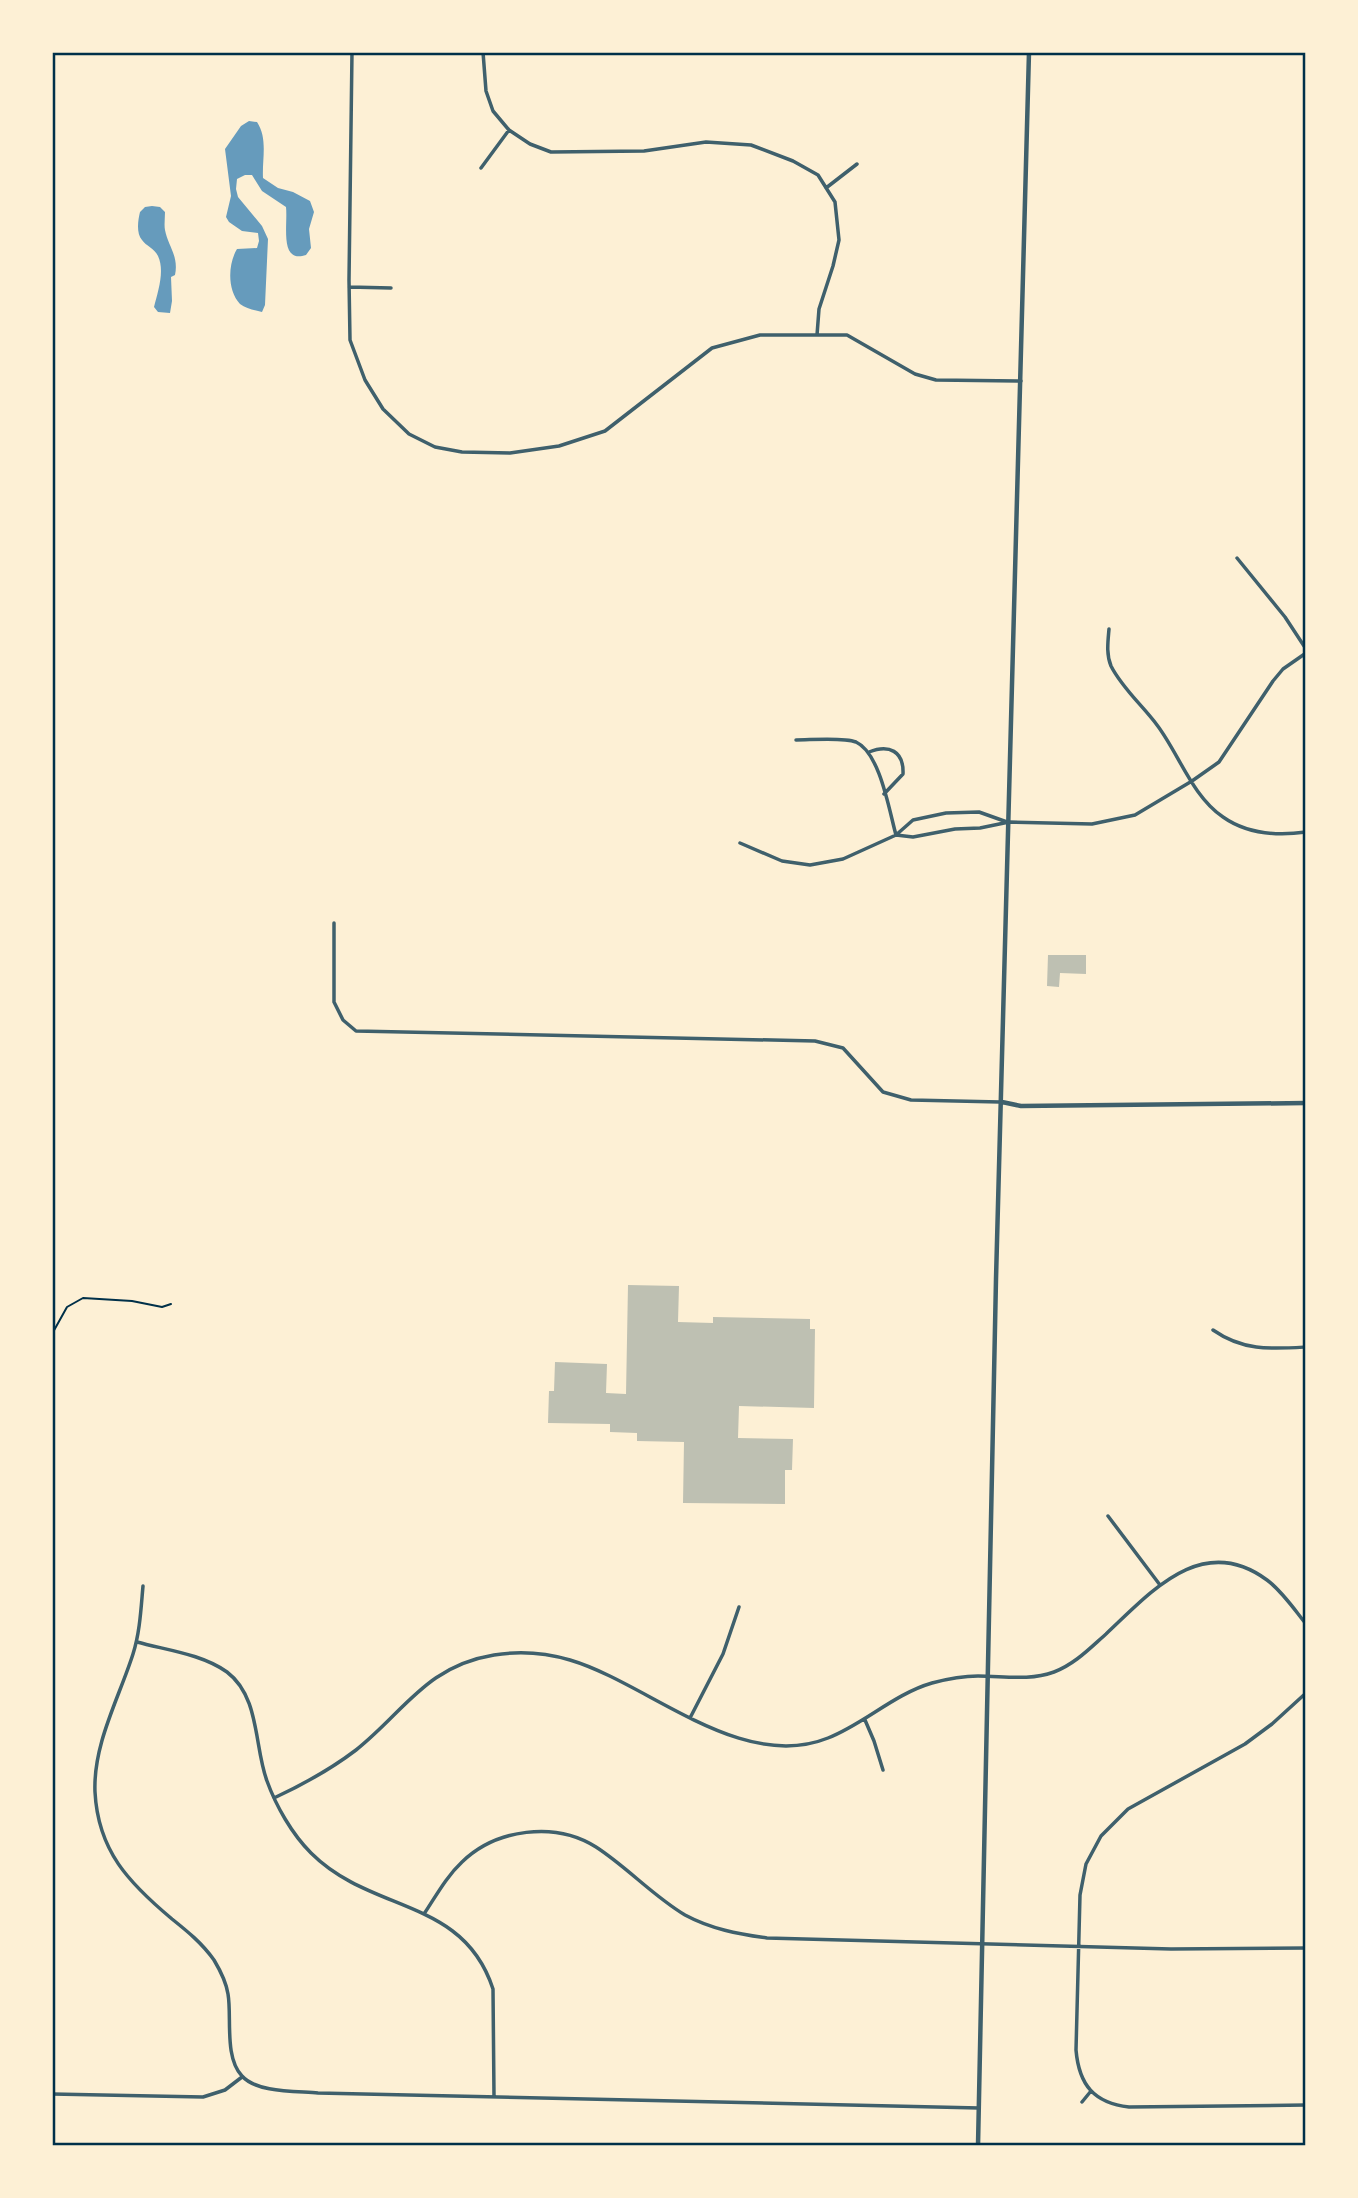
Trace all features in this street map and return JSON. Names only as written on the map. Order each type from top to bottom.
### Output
[{"type":"street","points":[[352,52],[350,340],[365,380],[383,409],[409,434],[435,447],[461,452],[510,453],[559,446],[605,431],[712,348],[760,335],[847,335],[924,378],[1021,380]]},
{"type":"street","points":[[483,52],[486,91],[493,111],[509,131],[530,144],[551,152],[644,151],[706,142],[751,145],[818,174],[835,202],[838,240],[834,266],[819,309],[817,335]]},
{"type":"street","points":[[978,2146],[996,1279],[1029,52]]},
{"type":"street","points":[[481,167],[509,131]]},
{"type":"street","points":[[826,188],[857,164]]},
{"type":"street","points":[[349,287],[391,288]]},
{"type":"street","points":[[896,835],[913,837],[1009,822],[1071,825],[1123,819],[1148,809],[1219,762],[1267,688],[1283,669],[1306,651],[1285,617],[1237,558]]},
{"type":"street","points":[[1109,629],[1107,652],[1111,666],[1160,729],[1192,781],[1214,810],[1244,828],[1271,834],[1306,832]]},
{"type":"street","points":[[796,740],[855,742],[869,752],[896,835]]},
{"type":"street","points":[[869,752],[879,748],[891,750],[899,755],[904,765],[903,774],[884,794]]},
{"type":"street","points":[[740,843],[782,861],[810,865],[843,859],[896,835],[913,820],[946,813],[979,812],[1009,822]]},
{"type":"street","points":[[334,923],[334,1002],[343,1020],[356,1031],[815,1041],[843,1048],[883,1092],[911,1100],[1002,1102],[1021,1106],[1306,1103]]},
{"type":"street","points":[[1213,1330],[1226,1339],[1250,1347],[1306,1347]]},
{"type":"street","points":[[1108,1516],[1160,1585]]},
{"type":"street","points":[[274,1798],[354,1752],[431,1680],[467,1662],[496,1654],[554,1656],[579,1663],[722,1732],[746,1740],[794,1746],[831,1737],[923,1686],[961,1677],[1036,1677],[1063,1668],[1083,1655],[1160,1585],[1177,1573],[1200,1564],[1233,1565],[1255,1572],[1268,1581],[1306,1624]]},
{"type":"street","points":[[144,1586],[137,1642],[98,1757],[95,1792],[101,1828],[111,1853],[130,1880],[202,1945],[221,1972],[228,1994],[230,2042],[242,2077],[281,2091],[979,2108]]},
{"type":"street","points":[[690,1718],[723,1654],[739,1607]]},
{"type":"street","points":[[137,1642],[203,1660],[233,1678],[251,1710],[264,1773],[274,1798],[302,1843],[326,1867],[345,1880],[449,1926],[480,1959],[493,1989],[494,2096]]},
{"type":"street","points":[[1306,1693],[1245,1744],[1140,1802],[1115,1821],[1101,1836],[1086,1864],[1080,1895],[1077,2061],[1080,2074],[1091,2091],[1110,2103],[1129,2107],[1306,2105]]},
{"type":"street","points":[[864,1719],[883,1770]]},
{"type":"street","points":[[424,1914],[450,1875],[476,1851],[487,1844],[516,1834],[541,1831],[562,1833],[593,1845],[683,1913],[720,1930],[767,1938],[1171,1949],[1306,1948]]},
{"type":"street","points":[[52,2094],[203,2096],[225,2090],[242,2077]]},
{"type":"street","points":[[1082,2102],[1091,2091]]},
{"type":"path","points":[[52,1334],[67,1307],[83,1298],[132,1301],[162,1307],[171,1304]]},
{"type":"water","points":[[249,121],[257,122],[262,135],[263,178],[278,188],[310,201],[314,212],[309,229],[311,248],[306,255],[292,254],[288,249],[286,207],[262,191],[252,175],[237,179],[238,197],[262,226],[268,239],[265,305],[262,312],[240,304],[233,292],[230,277],[237,249],[257,248],[259,241],[258,233],[242,231],[226,217],[231,196],[225,149],[241,126]]},
{"type":"water","points":[[145,207],[160,207],[165,212],[166,236],[176,262],[175,275],[171,277],[170,313],[158,312],[154,307],[160,281],[160,262],[156,253],[142,240],[138,230],[140,212]]},
{"type":"building","points":[[1048,955],[1086,955],[1086,974],[1060,973],[1059,987],[1047,986]]},
{"type":"building","points":[[628,1285],[679,1286],[678,1322],[713,1323],[713,1317],[810,1319],[810,1329],[815,1329],[814,1408],[739,1406],[738,1438],[793,1439],[792,1470],[785,1470],[785,1504],[683,1503],[684,1442],[637,1441],[637,1433],[610,1432],[610,1424],[548,1423],[549,1391],[554,1391],[555,1362],[607,1364],[606,1393],[626,1394]]}]
